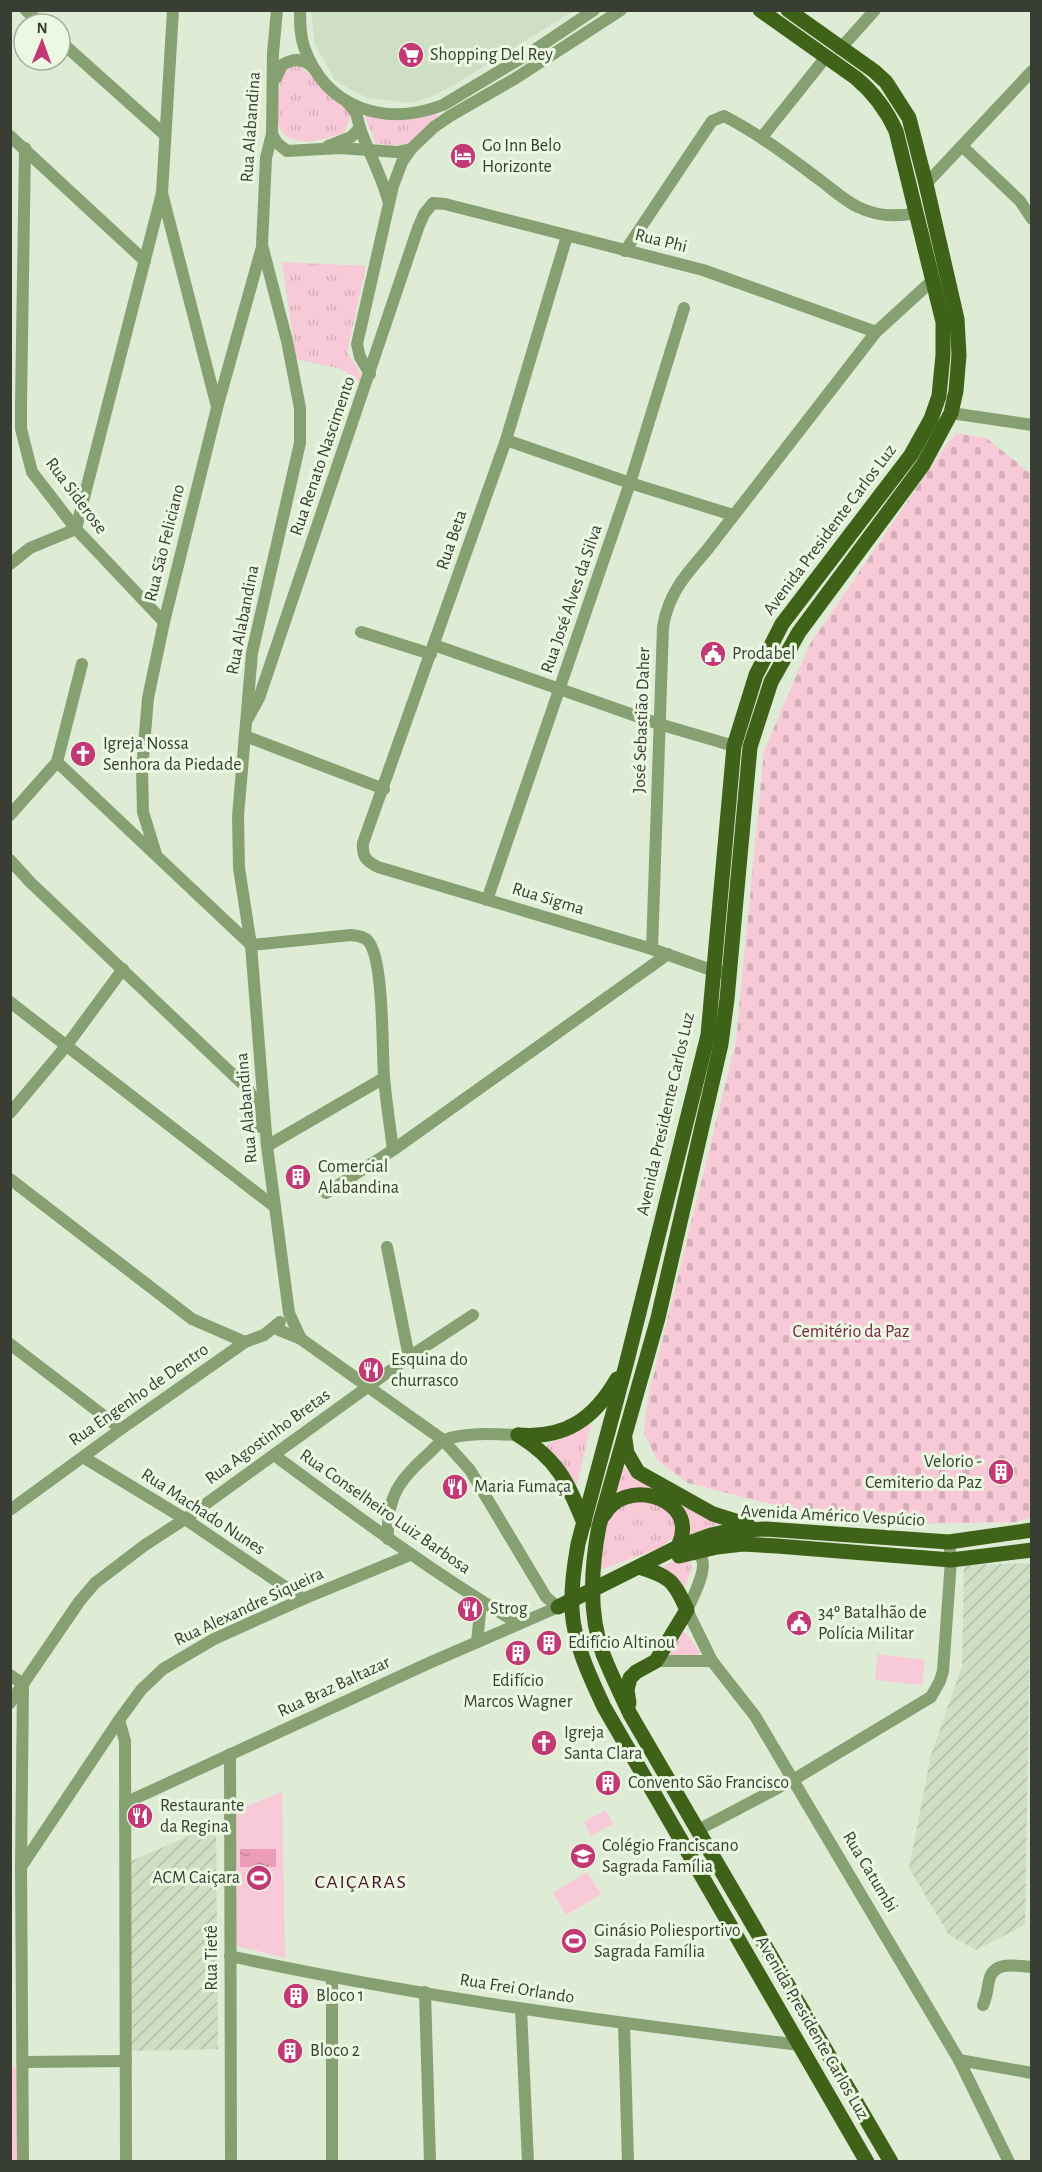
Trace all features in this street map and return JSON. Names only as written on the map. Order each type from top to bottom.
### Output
[{"type":"main road","name":"Avenida Presidente Carlos Luz","points":[[760,10],[870,90],[889,116],[896,131],[933,280],[942,322],[944,355],[939,396],[931,419],[911,455],[783,624],[756,675],[734,746],[722,973],[721,1044],[658,1318],[625,1438],[591,1525],[578,1545],[572,1611],[588,1673],[604,1707],[867,2162]]},
{"type":"main road","name":"Avenida Presidente Carlos Luz","points":[[788,10],[874,71],[886,82],[909,118],[957,319],[959,355],[956,391],[951,413],[923,465],[799,632],[771,682],[750,747],[722,973],[627,1360],[591,1525],[593,1610],[603,1653],[630,1714],[891,2162]]},
{"type":"main road","points":[[518,1435],[557,1432],[573,1427],[590,1416],[609,1393],[627,1360]]},
{"type":"main road","points":[[518,1435],[553,1461],[591,1525],[620,1500],[648,1494],[664,1500],[679,1516],[683,1533],[678,1547]]},
{"type":"main road","points":[[625,1438],[627,1453],[638,1472],[713,1514],[766,1529]]},
{"type":"main road","name":"Avenida Américo Vespúcio","points":[[560,1606],[678,1547],[729,1531],[766,1529],[949,1542],[1032,1530]]},
{"type":"main road","name":"Avenida Américo Vespúcio","points":[[639,1567],[734,1545],[766,1545],[951,1560],[1032,1550]]},
{"type":"main road","name":"Rua Catumbi","points":[[639,1567],[663,1574],[668,1578],[679,1592],[687,1610]]},
{"type":"main road","points":[[630,1714],[627,1690],[630,1678],[656,1661],[687,1610]]},
{"type":"main road","points":[[603,1653],[618,1664],[636,1672]]},
{"type":"street","points":[[10,564],[30,548],[76,529],[162,193],[173,10]]},
{"type":"street","name":"Rua Alabandina","points":[[277,10],[273,53],[272,134],[266,158],[262,245],[287,341],[300,408],[300,443],[252,653],[238,816],[239,867],[251,945],[267,1144],[289,1313],[301,1339]]},
{"type":"street","points":[[300,10],[300,30],[304,46],[315,70]]},
{"type":"street","points":[[344,100],[382,114],[428,111],[443,105],[503,69],[594,10]]},
{"type":"street","points":[[370,374],[360,357],[357,344],[396,175],[411,149],[442,121],[525,72],[621,10]]},
{"type":"street","points":[[840,49],[875,10]]},
{"type":"street","points":[[72,52],[165,135]]},
{"type":"street","points":[[762,137],[826,57]]},
{"type":"street","points":[[274,84],[278,69],[282,65],[291,60],[310,64],[323,82],[356,114],[367,150],[379,172],[389,204]]},
{"type":"street","points":[[926,184],[1032,72]]},
{"type":"street","points":[[625,251],[712,121],[724,116],[762,137],[857,207],[890,216],[916,213]]},
{"type":"street","points":[[322,148],[351,137],[360,128]]},
{"type":"street","points":[[272,134],[280,147],[287,151],[322,148],[398,152],[411,149]]},
{"type":"street","points":[[10,136],[145,261]]},
{"type":"street","points":[[962,146],[1020,201],[1032,219]]},
{"type":"street","name":"Rua Siderose","points":[[25,148],[21,429],[32,472],[76,529],[164,622]]},
{"type":"street","points":[[162,193],[217,408]]},
{"type":"street","name":"Rua Phi","points":[[433,203],[456,206],[703,270],[876,332]]},
{"type":"street","name":"Rua Renato Nascimento","points":[[246,722],[259,698],[418,228],[424,214],[433,203]]},
{"type":"street","name":"Rua Beta","points":[[362,853],[363,843],[506,440],[567,236]]},
{"type":"street","name":"Rua São Feliciano","points":[[156,854],[143,812],[142,770],[148,698],[164,622],[217,408],[262,245]]},
{"type":"street","name":"José Sebastião Daher","points":[[652,949],[663,627],[672,595],[876,332],[933,280]]},
{"type":"street","name":"Rua José Alves da Silva","points":[[487,900],[630,483],[684,308]]},
{"type":"street","points":[[951,413],[1032,425]]},
{"type":"street","points":[[506,440],[630,483],[733,515]]},
{"type":"street","points":[[361,632],[433,649],[560,689],[659,724],[734,746]]},
{"type":"street","points":[[10,815],[57,762],[82,664]]},
{"type":"street","points":[[245,736],[384,789]]},
{"type":"street","points":[[57,762],[251,945],[334,936],[361,936],[368,941],[378,978],[384,1078],[393,1150]]},
{"type":"street","name":"Rua Sigma","points":[[362,853],[367,861],[378,867],[652,949],[722,973]]},
{"type":"street","points":[[10,860],[30,882],[248,1089],[253,1098],[261,1133],[267,1144],[384,1078]]},
{"type":"street","points":[[326,1193],[393,1150],[668,954]]},
{"type":"street","points":[[10,1113],[67,1046],[123,969]]},
{"type":"street","points":[[10,1002],[275,1207]]},
{"type":"street","points":[[10,1179],[192,1319],[245,1342]]},
{"type":"street","points":[[387,1248],[409,1357]]},
{"type":"street","name":"Rua Engenho de Dentro","points":[[12,1508],[245,1342],[264,1335],[274,1328],[289,1313]]},
{"type":"street","name":"Rua Agostinho Bretas","points":[[10,1703],[94,1583],[409,1357],[469,1317]]},
{"type":"street","points":[[274,1328],[301,1339],[443,1440],[470,1470],[546,1597],[560,1606]]},
{"type":"street","points":[[10,1344],[121,1429]]},
{"type":"street","points":[[388,1539],[389,1506],[400,1483],[443,1440],[477,1435],[518,1435]]},
{"type":"street","name":"Rua Conselheiro Luiz Barbosa","points":[[274,1455],[410,1555],[519,1624]]},
{"type":"street","name":"Rua Machado Nunes","points":[[83,1457],[185,1518],[303,1599]]},
{"type":"street","points":[[698,1830],[794,1780],[924,1702],[936,1690],[943,1671],[951,1560],[949,1542]]},
{"type":"street","points":[[687,1610],[696,1591],[703,1567],[702,1559],[696,1552]]},
{"type":"street","name":"Rua Alexandre Siqueira","points":[[21,1867],[119,1720],[141,1690],[163,1669],[214,1639],[410,1555]]},
{"type":"street","points":[[541,1615],[546,1597]]},
{"type":"street","name":"Rua Conselheiro Luiz Barbosa","points":[[475,1598],[480,1613],[477,1642]]},
{"type":"street","name":"Rua Braz Baltazar","points":[[126,1803],[560,1606]]},
{"type":"street","name":"Rua Catumbi","points":[[687,1610],[712,1661],[755,1716],[959,2060],[1010,2162]]},
{"type":"street","points":[[656,1661],[712,1661]]},
{"type":"street","points":[[10,1675],[23,1684],[21,1867],[16,1908],[23,2062],[24,2162]]},
{"type":"street","points":[[119,1720],[125,1741],[126,1803],[126,2162]]},
{"type":"street","name":"Rua Tietê","points":[[230,1754],[231,2162]]},
{"type":"street","name":"Rua Frei Orlando","points":[[230,1956],[332,1978],[521,2009],[800,2045]]},
{"type":"street","points":[[983,2005],[988,1993],[991,1974],[996,1968],[1004,1965],[1032,1967]]},
{"type":"street","points":[[332,1978],[332,2162]]},
{"type":"street","points":[[425,1992],[430,2162]]},
{"type":"street","points":[[521,2009],[528,2162]]},
{"type":"street","points":[[624,2024],[628,2162]]},
{"type":"street","points":[[959,2060],[1032,2073]]},
{"type":"street","points":[[23,2062],[126,2061]]},
{"type":"shaded area","name":"Shopping Del Rey","points":[[311,10],[573,11],[451,87],[412,103],[368,98],[335,80],[315,44]]},
{"type":"shaded area","points":[[1031,1563],[1025,1925],[976,1950],[949,1935],[909,1868],[931,1755],[962,1666],[964,1565]]},
{"type":"shaded area","points":[[216,1824],[218,2049],[130,2051],[131,1861]]},
{"type":"green space","points":[[289,66],[301,67],[348,106],[350,118],[344,133],[307,141],[289,138],[282,132],[277,119],[278,106],[282,71]]},
{"type":"green space","points":[[439,110],[435,120],[421,135],[410,142],[398,145],[376,144],[363,111]]},
{"type":"green space","points":[[282,262],[366,266],[347,352],[361,374],[360,382],[341,369],[296,359]]},
{"type":"green space","name":"Cemitério da Paz","points":[[957,433],[986,438],[1031,474],[1031,1518],[1015,1522],[909,1524],[827,1518],[688,1483],[657,1460],[644,1433],[648,1398],[736,1041],[764,751],[810,644],[946,445]]},
{"type":"green space","points":[[586,1424],[591,1425],[577,1484],[572,1483],[547,1452],[547,1445],[571,1430]]},
{"type":"green space","points":[[622,1466],[633,1476],[722,1523],[687,1537],[675,1502],[615,1496]]},
{"type":"green space","points":[[629,1501],[661,1503],[677,1524],[676,1536],[660,1548],[602,1569],[600,1563],[607,1524],[614,1511]]},
{"type":"green space","points":[[689,1560],[692,1567],[685,1587],[681,1588],[663,1569],[663,1566],[674,1561]]},
{"type":"green space","points":[[683,1632],[700,1653],[697,1656],[670,1656]]},
{"type":"green space","points":[[878,1654],[925,1660],[922,1685],[875,1680]]},
{"type":"green space","name":"ACM Caiçara","points":[[282,1792],[285,1958],[234,1945],[234,1811]]},
{"type":"green space","points":[[606,1810],[613,1824],[591,1836],[584,1822]]},
{"type":"green space","points":[[587,1872],[601,1894],[566,1915],[553,1893]]},
{"type":"green space","points":[[10,2067],[20,2067],[22,2161],[11,2161]]},
{"type":"water","points":[[240,1849],[276,1849],[276,1867],[240,1867]]},
{"type":"place","name":"Shopping Del Rey","points":[[411,55]]},
{"type":"place","name":"Go Inn Belo Horizonte","points":[[463,156]]},
{"type":"place","name":"Prodabel","points":[[713,654]]},
{"type":"place","name":"Igreja Nossa Senhora da Piedade","points":[[83,754]]},
{"type":"place","name":"Comercial Alabandina","points":[[298,1177]]},
{"type":"place","name":"Esquina do churrasco","points":[[371,1370]]},
{"type":"place","name":"Velorio - Cemiterio da Paz","points":[[1001,1472]]},
{"type":"place","name":"Maria Fumaça","points":[[455,1487]]},
{"type":"place","name":"Strog","points":[[470,1609]]},
{"type":"place","name":"34º Batalhão de Polícia Militar","points":[[799,1623]]},
{"type":"place","name":"Edifício Altinou","points":[[549,1643]]},
{"type":"place","name":"Edifício Marcos Wagner","points":[[518,1653]]},
{"type":"place","name":"Igreja Santa Clara","points":[[544,1743]]},
{"type":"place","name":"Convento São Francisco","points":[[608,1783]]},
{"type":"place","name":"Restaurante da Regina","points":[[140,1816]]},
{"type":"place","name":"Colégio Franciscano Sagrada Família","points":[[583,1856]]},
{"type":"place","name":"ACM Caiçara","points":[[259,1878]]},
{"type":"place","name":"Ginásio Poliesportivo Sagrada Família","points":[[574,1941]]},
{"type":"place","name":"Bloco 1","points":[[296,1996]]},
{"type":"place","name":"Bloco 2","points":[[290,2051]]},
{"type":"district","name":"CAIÇARAS","points":[[361,1882]]}]
